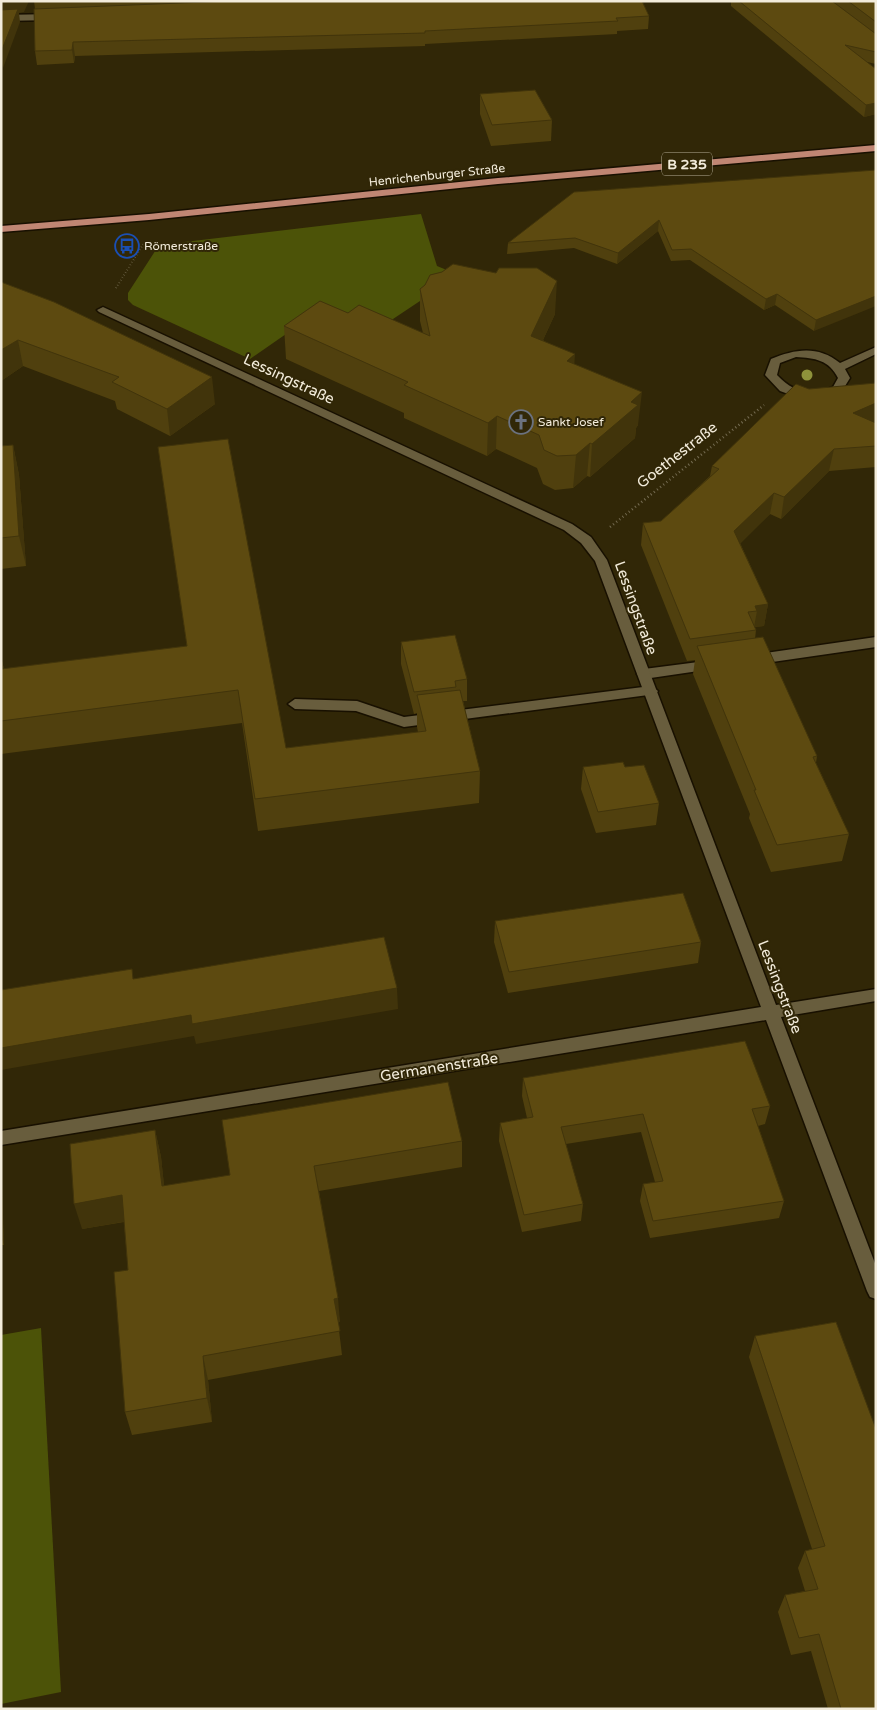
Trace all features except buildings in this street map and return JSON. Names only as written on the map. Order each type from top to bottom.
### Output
[{"type":"main road","name":"Henrichenburger Straße","points":[[1,229],[149,217],[488,182],[876,148]]},
{"type":"street","points":[[1,18],[70,17]]},
{"type":"street","name":"Lessingstraße","points":[[103,310],[568,527],[586,540],[601,560],[773,1012],[876,1291]]},
{"type":"street","points":[[840,367],[876,350]]},
{"type":"street","points":[[795,353],[820,356],[840,367],[844,378],[838,389],[822,395],[802,395],[784,389],[771,375],[775,361],[795,353]]},
{"type":"street","points":[[644,674],[876,642]]},
{"type":"street","points":[[295,704],[357,706],[404,722],[650,691]]},
{"type":"street","name":"Germanenstraße","points":[[1,1138],[876,995]]},
{"type":"path","points":[[103,310],[143,248],[149,217]]},
{"type":"path","name":"Goethestraße","points":[[586,540],[601,534],[784,389]]},
{"type":"green space","points":[[421,214],[437,266],[459,275],[393,319],[299,325],[250,359],[133,305],[128,300],[128,293],[159,245]]},
{"type":"green space","points":[[41,1328],[61,1692],[1,1704],[1,1335]]},
{"type":"place","name":"Römerstraße","points":[[127,246]]},
{"type":"place","name":"Sankt Josef","points":[[521,422]]}]
